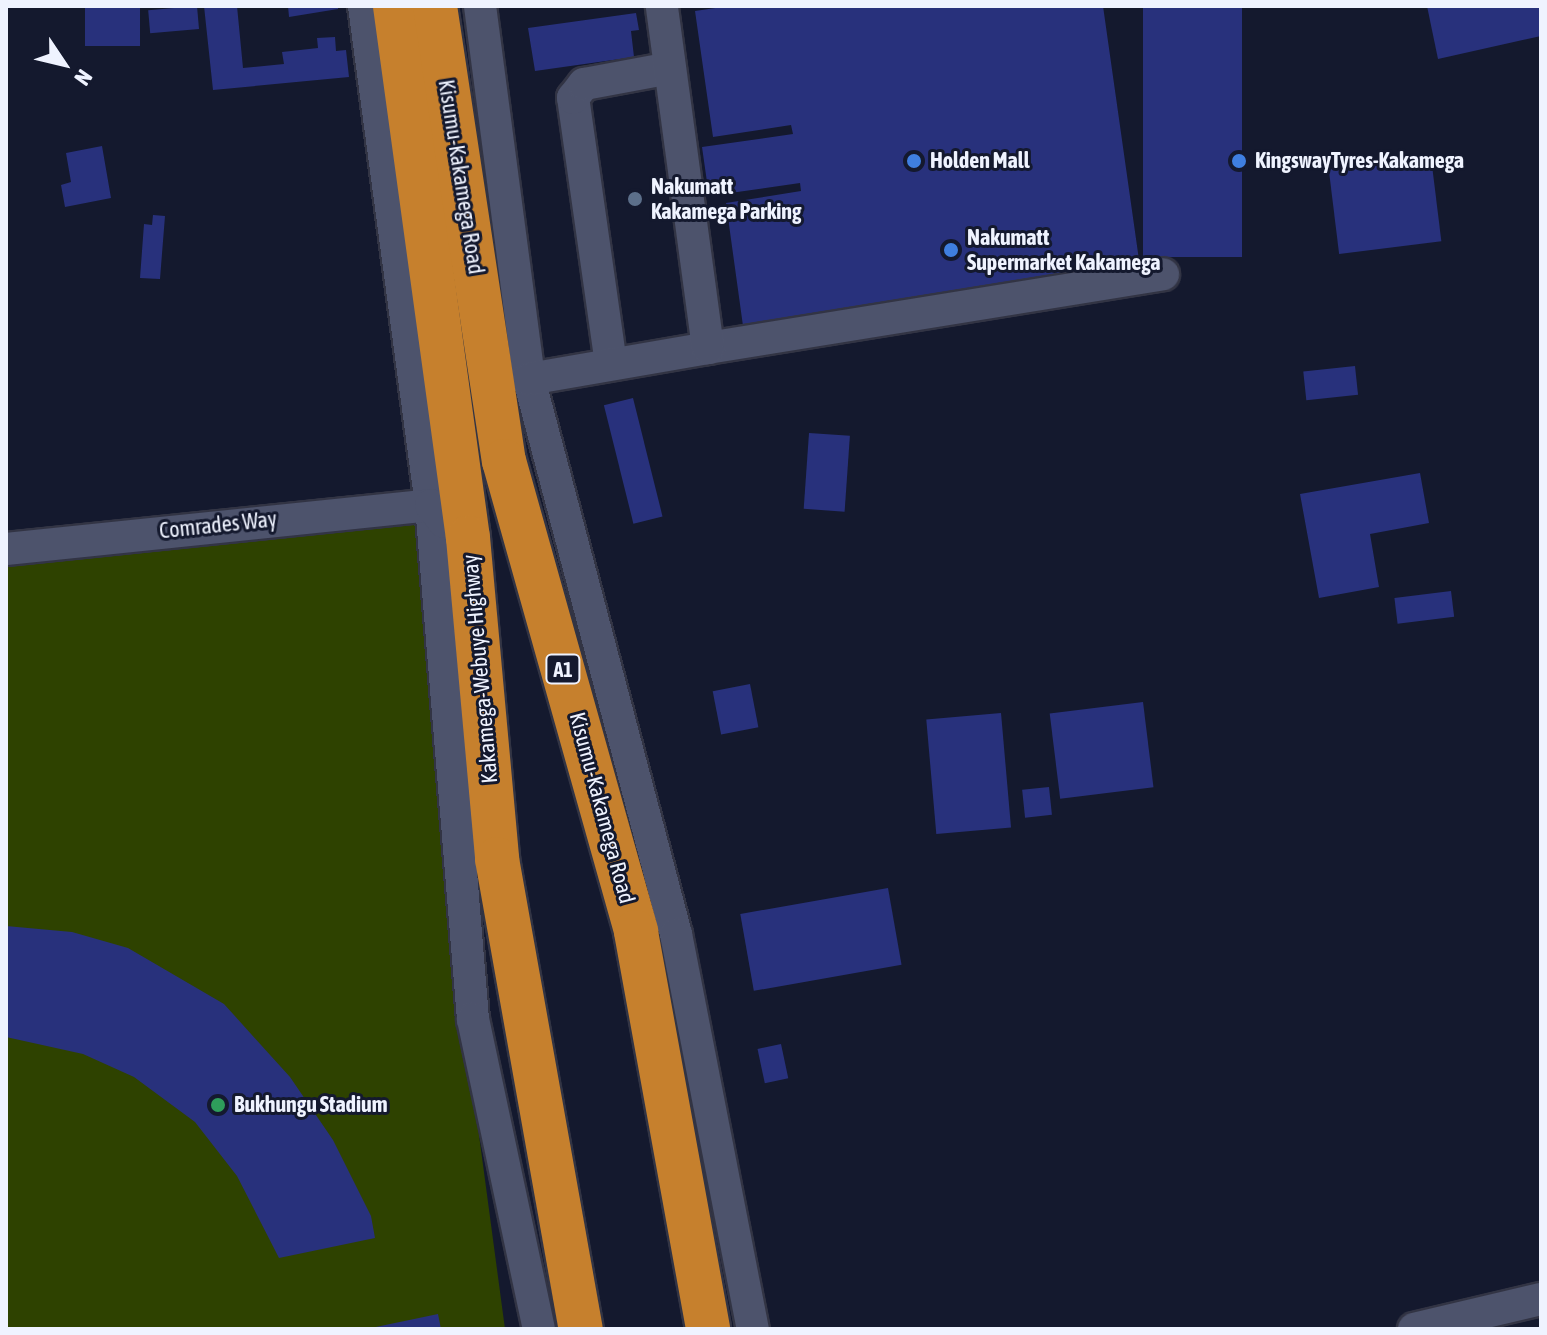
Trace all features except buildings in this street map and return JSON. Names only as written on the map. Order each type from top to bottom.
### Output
[{"type":"highway","name":"Kakamega-Webuye Highway","points":[[395,6],[469,553],[497,859],[581,1329]]},
{"type":"highway","name":"Kisumu-Kakamega Road","points":[[435,6],[504,461],[636,932],[708,1329]]},
{"type":"street","points":[[364,6],[431,505],[473,1019],[539,1329]]},
{"type":"street","points":[[480,6],[529,379],[676,934],[753,1329]]},
{"type":"street","points":[[662,6],[708,348]]},
{"type":"street","points":[[369,45],[410,113]]},
{"type":"street","points":[[611,364],[573,98],[584,84],[670,68]]},
{"type":"street","points":[[479,301],[506,219]]},
{"type":"street","points":[[529,379],[1163,274]]},
{"type":"street","points":[[431,505],[469,553]]},
{"type":"street","name":"Comrades Way","points":[[6,549],[431,505]]},
{"type":"street","points":[[1414,1329],[1541,1299]]},
{"type":"green space","name":"Bukhungu Stadium","points":[[416,491],[464,1023],[505,1329],[6,1329],[6,553]]},
{"type":"place","name":"Holden Mall","points":[[914,161]]},
{"type":"place","name":"KingswayTyres-Kakamega","points":[[1239,161]]},
{"type":"place","name":"Nakumatt Kakamega Parking","points":[[635,199]]},
{"type":"place","name":"Nakumatt Supermarket Kakamega","points":[[951,250]]},
{"type":"place","name":"Bukhungu Stadium","points":[[218,1105]]}]
